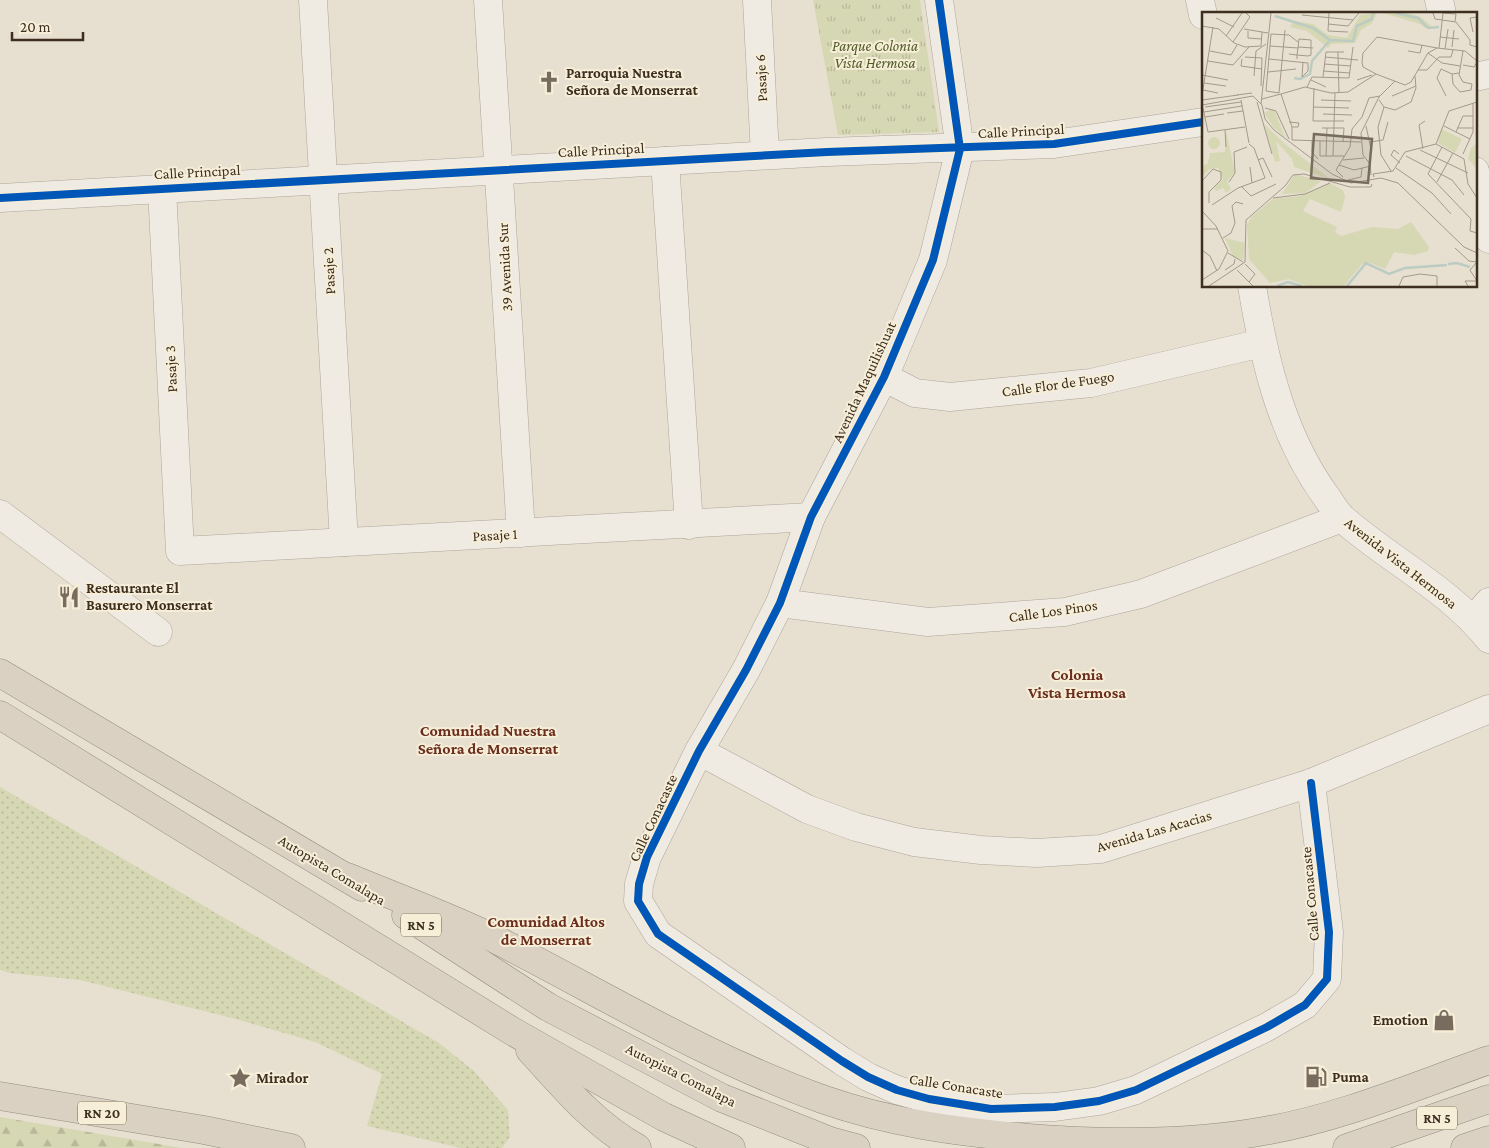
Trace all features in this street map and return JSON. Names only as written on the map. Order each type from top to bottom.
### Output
[{"type":"highway","name":"Autopista Comalapa","points":[[0,673],[347,877],[557,1012],[722,1098],[830,1141],[856,1148]]},
{"type":"highway","name":"RN 5","points":[[0,715],[512,1031],[664,1117],[731,1148]]},
{"type":"highway","points":[[347,877],[490,937],[672,1033],[769,1078],[826,1100],[872,1114],[956,1132],[1085,1142],[1186,1140],[1265,1131],[1329,1115],[1489,1060]]},
{"type":"highway","points":[[512,1031],[578,1102],[619,1138],[637,1148]]},
{"type":"highway","name":"RN 20","points":[[0,1096],[204,1130],[291,1148]]},
{"type":"highway","name":"RN 5","points":[[1347,1148],[1489,1099]]},
{"type":"highway","points":[[204,1130],[233,1148]]},
{"type":"highway","name":"RN 5","points":[[1465,1148],[1489,1140]]},
{"type":"street","name":"Pasaje 2","points":[[314,0],[344,542]]},
{"type":"street","name":"39 Avenida Sur","points":[[488,0],[521,533]]},
{"type":"street","name":"Pasaje 6","points":[[757,0],[765,155]]},
{"type":"street","name":"Avenida Maquilishuat","points":[[699,751],[746,670],[780,603],[811,517],[884,377],[933,260],[960,149],[939,0]]},
{"type":"street","points":[[1476,77],[1489,74]]},
{"type":"street","name":"Calle Principal","points":[[0,198],[665,160],[960,149],[1086,141],[1202,122]]},
{"type":"street","points":[[665,160],[688,525]]},
{"type":"street","points":[[1476,176],[1489,240]]},
{"type":"street","name":"Pasaje 3","points":[[162,188],[180,551]]},
{"type":"street","name":"Avenida Vista Hermosa","points":[[1252,288],[1262,343],[1288,430],[1312,476],[1342,518],[1448,598],[1484,620]]},
{"type":"street","name":"Calle Flor de Fuego","points":[[884,377],[915,393],[960,396],[1091,383],[1262,343]]},
{"type":"street","points":[[0,514],[158,632]]},
{"type":"street","name":"Pasaje 1","points":[[180,551],[811,517]]},
{"type":"street","name":"Calle Los Pinos","points":[[780,603],[928,622],[1065,612],[1141,594],[1342,518]]},
{"type":"street","name":"Avenida Las Acacias","points":[[699,751],[807,809],[856,827],[914,842],[981,850],[1037,853],[1101,848],[1312,783],[1489,709]]},
{"type":"street","name":"Calle Conacaste","points":[[699,751],[647,858],[639,884],[638,901],[658,934],[868,1077],[905,1092],[991,1109],[1055,1107],[1124,1095],[1258,1032],[1305,1005],[1327,979],[1329,932],[1312,783]]},
{"type":"green space","name":"Parque Colonia Vista Hermosa","points":[[813,0],[920,0],[939,132],[838,135]]},
{"type":"green space","points":[[0,787],[439,1043],[474,1071],[508,1110],[510,1137],[502,1148],[461,1148],[367,1126],[382,1074],[315,1042],[232,1018],[80,980],[10,973],[0,970]]},
{"type":"green space","points":[[0,1117],[182,1148],[0,1148]]},
{"type":"cycle path","points":[[939,0],[960,149],[933,260],[884,377],[811,517],[780,603],[746,670],[699,751],[647,857],[639,884],[638,901],[658,934],[842,1061],[868,1077],[897,1090],[929,1099],[991,1109],[1055,1107],[1099,1101],[1136,1090],[1267,1027],[1305,1005],[1327,979],[1329,932],[1311,783]]},
{"type":"cycle path","points":[[0,198],[827,152],[1054,144],[1202,122]]},
{"type":"place","name":"Parroquia Nuestra Señora de Monserrat","points":[[549,82]]},
{"type":"place","name":"Restaurante El Basurero Monserrat","points":[[69,597]]},
{"type":"place","name":"Emotion","points":[[1444,1020]]},
{"type":"place","name":"Puma","points":[[1316,1077]]},
{"type":"place","name":"Mirador","points":[[240,1078]]},
{"type":"district","name":"Colonia Vista Hermosa","points":[[1077,683]]},
{"type":"district","name":"Comunidad Nuestra Señora de Monserrat","points":[[488,739]]},
{"type":"district","name":"Comunidad Altos de Monserrat","points":[[546,930]]}]
